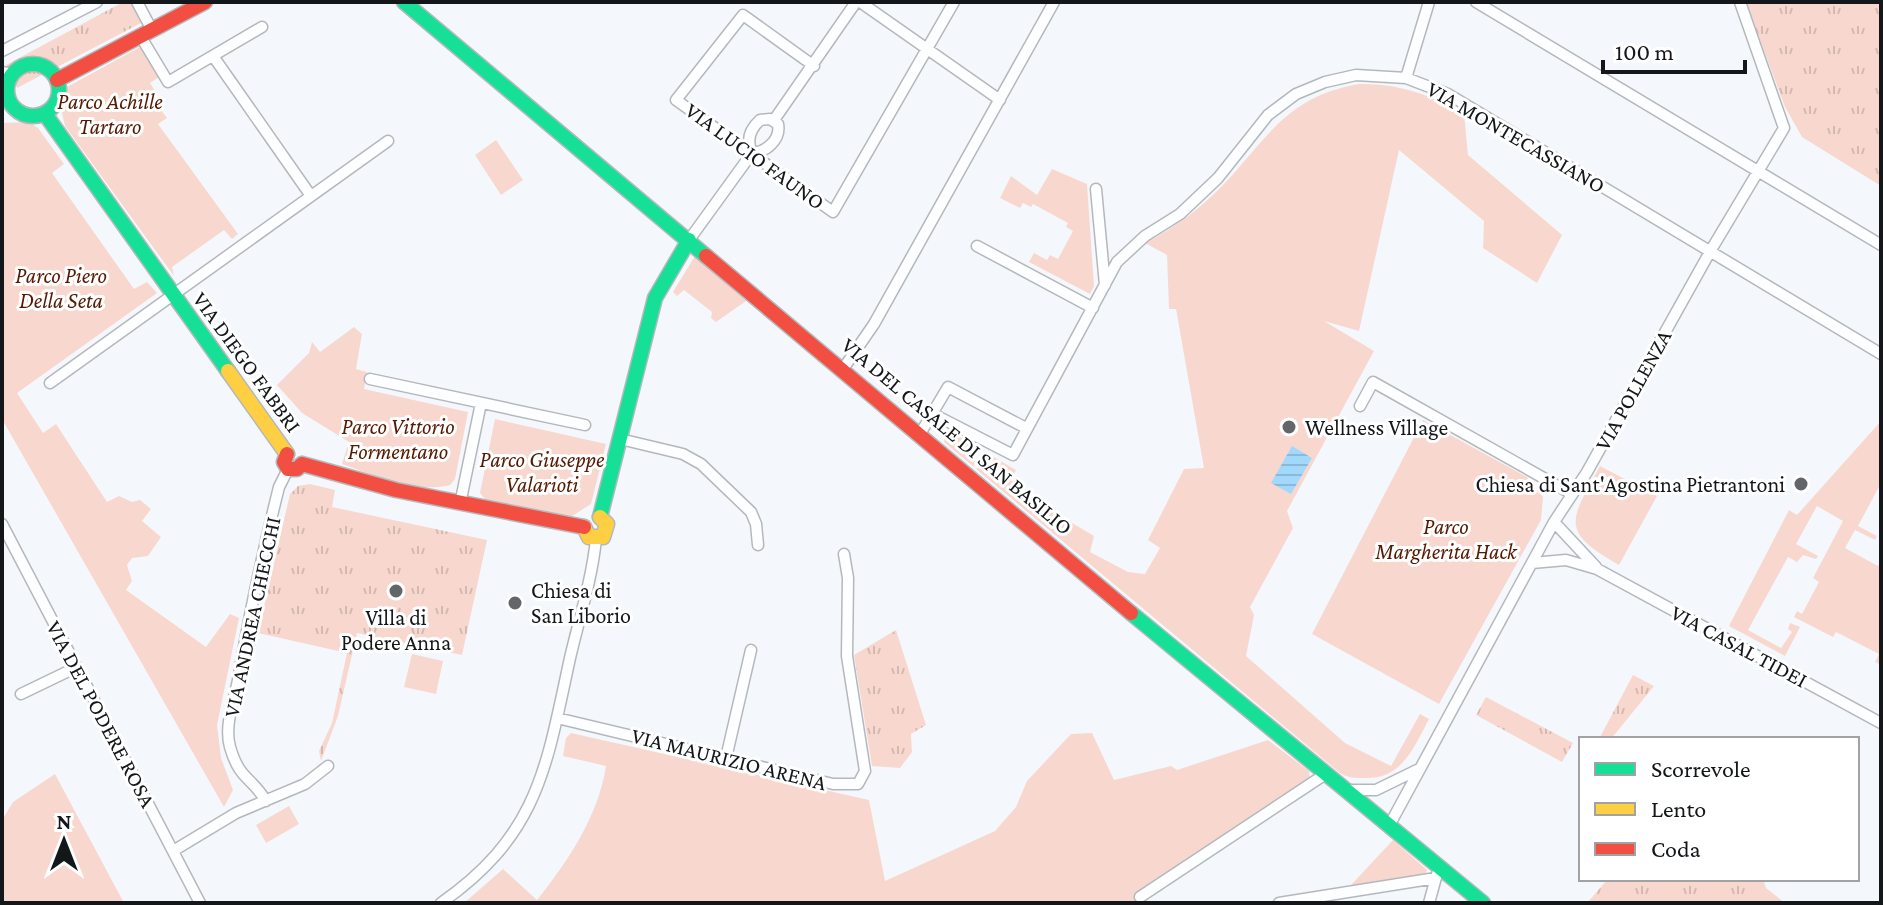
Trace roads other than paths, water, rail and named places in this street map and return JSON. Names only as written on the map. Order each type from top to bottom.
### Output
[{"type":"street","points":[[2,51],[97,2]]},
{"type":"street","points":[[137,2],[146,34],[168,82],[262,27]]},
{"type":"street","points":[[57,80],[205,2]]},
{"type":"street","name":"VIA DEL CASALE DI SAN BASILIO","points":[[404,2],[1324,775],[1389,826],[1441,875],[1483,903]]},
{"type":"street","points":[[774,120],[858,2],[1000,100]]},
{"type":"street","points":[[927,49],[954,2]]},
{"type":"street","points":[[843,369],[874,324],[1054,2]]},
{"type":"street","points":[[1406,78],[1429,2]]},
{"type":"street","points":[[1476,2],[1881,245]]},
{"type":"street","name":"VIA POLLENZA","points":[[1389,826],[1554,522],[1784,128],[1740,2]]},
{"type":"street","name":"VIA LUCIO FAUNO","points":[[814,66],[743,15],[676,100],[833,212],[927,49]]},
{"type":"street","points":[[213,56],[311,196]]},
{"type":"street","points":[[35,64],[47,68],[57,80],[57,101],[45,114],[25,115],[6,107],[7,73],[35,64]]},
{"type":"street","name":"VIA MONTECASSIANO","points":[[933,414],[1013,455],[1117,262],[1133,245],[1194,201],[1236,158],[1268,115],[1296,94],[1325,82],[1356,75],[1406,78],[1448,94],[1881,354]]},
{"type":"street","name":"VIA DIEGO FABBRI","points":[[45,114],[292,462],[346,479],[584,527]]},
{"type":"street","points":[[600,517],[591,517],[584,527],[586,534],[596,539],[603,537],[607,529],[600,517],[655,298],[689,240],[752,153],[762,151],[777,136],[779,127],[774,120],[763,119],[751,130],[748,142],[752,153]]},
{"type":"street","points":[[172,296],[388,141]]},
{"type":"street","points":[[1096,189],[1105,285]]},
{"type":"street","points":[[977,246],[1093,308]]},
{"type":"street","name":"VIA DIEGO FABBRI","points":[[50,383],[172,296]]},
{"type":"street","points":[[370,379],[585,425]]},
{"type":"street","points":[[1360,406],[1373,382],[1572,494]]},
{"type":"street","points":[[920,434],[948,387],[1026,428]]},
{"type":"street","points":[[460,504],[481,403]]},
{"type":"street","points":[[620,439],[683,454],[701,464],[751,512],[756,524],[758,545]]},
{"type":"street","name":"VIA ANDREA CHECCHI","points":[[266,801],[256,785],[240,775],[229,743],[229,720],[251,605],[279,487],[292,462]]},
{"type":"street","name":"VIA CASAL TIDEI","points":[[1554,522],[1597,569]]},
{"type":"street","name":"VIA DEL PODERE ROSA","points":[[2,524],[200,903]]},
{"type":"street","points":[[441,903],[488,865],[521,824],[543,775],[596,539]]},
{"type":"street","name":"VIA MAURIZIO ARENA","points":[[557,718],[839,786],[854,786],[863,780],[865,766],[847,663],[848,572],[844,554]]},
{"type":"street","name":"VIA CASAL TIDEI","points":[[1532,563],[1566,560],[1597,569],[1881,723]]},
{"type":"street","points":[[726,758],[751,650]]},
{"type":"street","points":[[21,694],[77,667]]},
{"type":"street","points":[[173,851],[236,813],[305,784],[328,766]]},
{"type":"street","points":[[1343,790],[1376,790],[1418,769]]},
{"type":"street","points":[[1140,897],[1324,775]]},
{"type":"street","points":[[1430,900],[1441,875]]},
{"type":"street","points":[[1279,903],[1441,875]]},
{"type":"water","points":[[1292,446],[1312,458],[1291,494],[1271,483]]},
{"type":"place","name":"Wellness Village","points":[[1289,427]]},
{"type":"place","name":"Chiesa di Sant'Agostina Pietrantoni","points":[[1801,484]]},
{"type":"place","name":"Villa di Podere Anna","points":[[396,591]]},
{"type":"place","name":"Chiesa di San Liborio","points":[[515,603]]},
{"type":"park label","name":"Parco Achille Tartaro","points":[[110,114]]},
{"type":"park label","name":"Parco Piero Della Seta","points":[[61,288]]},
{"type":"park label","name":"Parco Vittorio Formentano","points":[[398,438]]},
{"type":"park label","name":"Parco Giuseppe Valarioti","points":[[542,472]]},
{"type":"park label","name":"Parco Margherita Hack","points":[[1446,538]]}]
